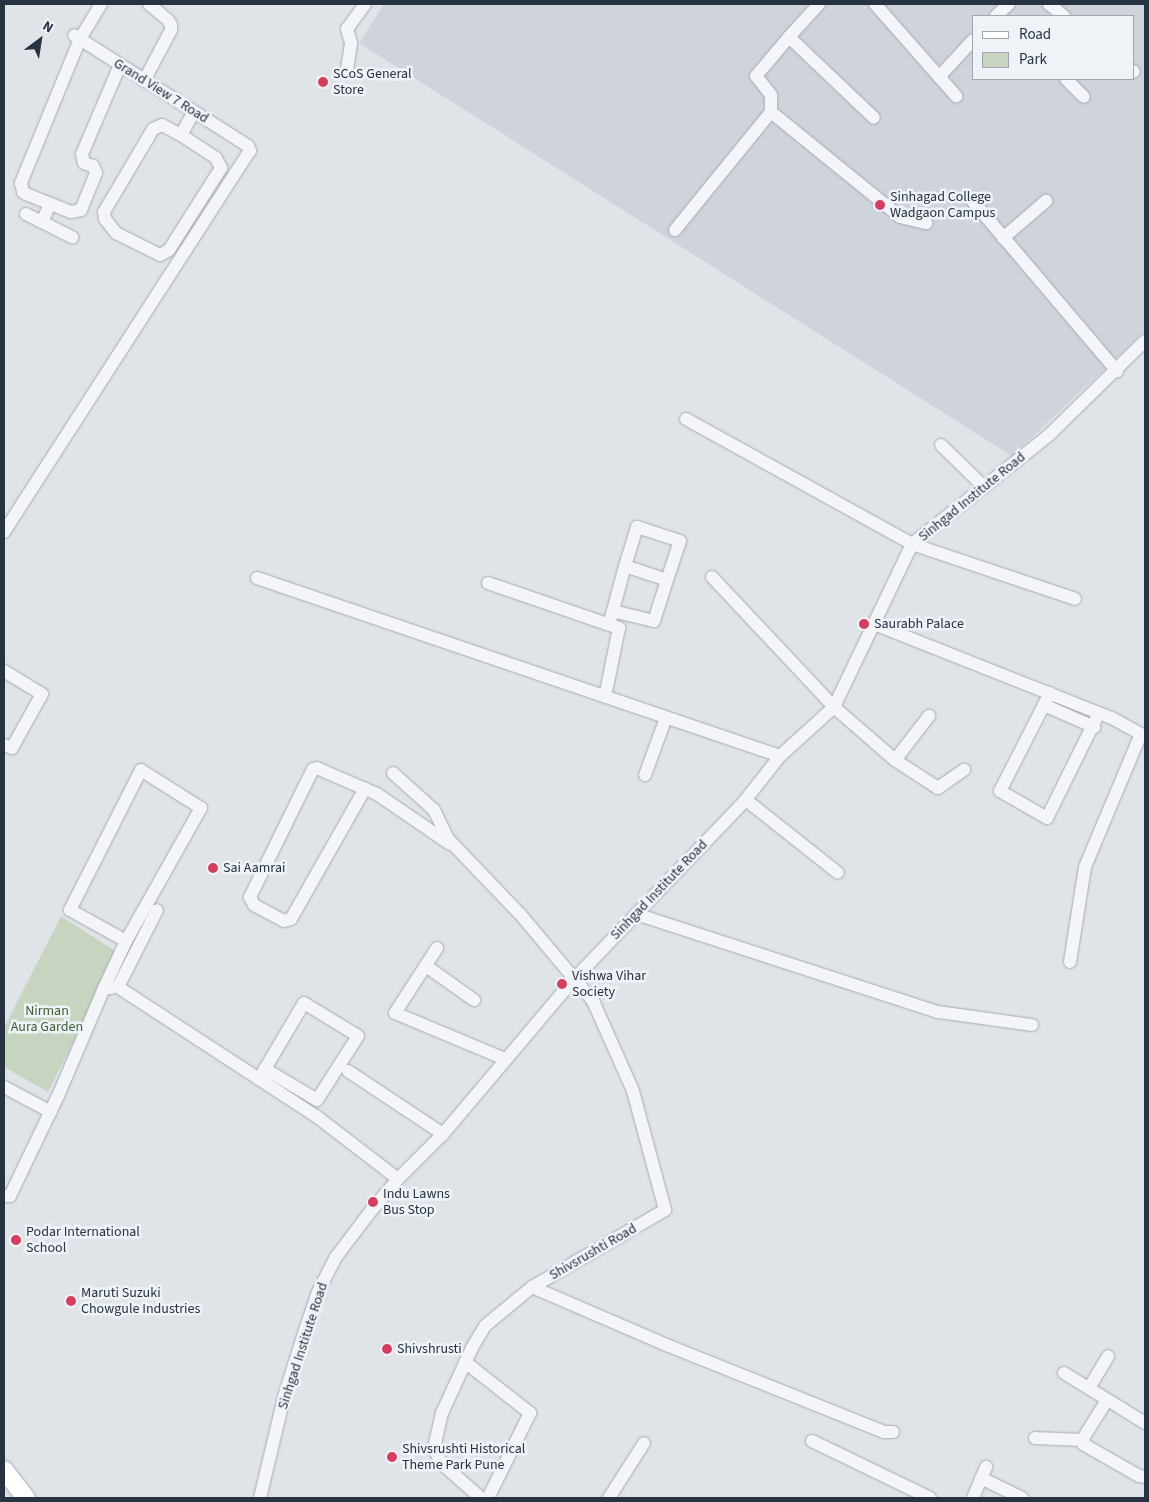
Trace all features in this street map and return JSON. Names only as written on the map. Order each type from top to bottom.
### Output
[{"type":"street","points":[[101,4],[77,37],[21,183],[23,192],[71,212],[81,210],[96,173],[92,166],[84,163],[82,154],[120,65]]},
{"type":"street","points":[[144,81],[171,30],[172,24],[149,4]]},
{"type":"street","points":[[347,69],[351,43],[347,28],[365,4]]},
{"type":"street","points":[[875,4],[956,96]]},
{"type":"street","points":[[997,15],[1009,4]]},
{"type":"street","points":[[1049,4],[1063,15]]},
{"type":"street","points":[[675,230],[771,112],[772,95],[756,76],[812,6]]},
{"type":"street","name":"Grand View 7 Road","points":[[4,532],[248,153],[248,146],[77,37]]},
{"type":"street","points":[[789,37],[874,118]]},
{"type":"street","points":[[939,77],[972,41]]},
{"type":"street","points":[[1067,80],[1084,97]]},
{"type":"street","points":[[181,135],[194,112]]},
{"type":"street","points":[[771,112],[900,218],[926,223]]},
{"type":"street","points":[[162,125],[181,135],[216,158],[221,168],[169,250],[160,255],[116,233],[105,219],[104,212],[153,129],[162,125]]},
{"type":"street","points":[[971,199],[1117,371]]},
{"type":"street","points":[[1003,238],[1046,201]]},
{"type":"street","points":[[42,222],[50,204]]},
{"type":"street","points":[[26,214],[72,237]]},
{"type":"street","name":"Sinhgad Institute Road","points":[[260,1498],[284,1397],[318,1292],[336,1256],[398,1179],[443,1134],[575,978],[746,800],[780,756],[834,707],[912,544],[1049,435],[1117,371],[1145,341]]},
{"type":"street","points":[[686,419],[912,544],[1075,598]]},
{"type":"street","points":[[941,445],[984,487]]},
{"type":"street","points":[[609,625],[625,566],[637,527],[680,541],[654,622],[613,611]]},
{"type":"street","points":[[625,566],[667,580]]},
{"type":"street","points":[[712,577],[834,707],[895,760],[938,788],[964,770]]},
{"type":"street","points":[[257,578],[780,756]]},
{"type":"street","points":[[488,583],[619,628],[605,697]]},
{"type":"street","points":[[874,624],[1076,703],[1143,735],[1084,867],[1070,962]]},
{"type":"street","points":[[4,671],[42,694],[12,748],[4,745]]},
{"type":"street","points":[[1050,693],[1000,791],[1047,818],[1094,727],[1099,713]]},
{"type":"street","points":[[1069,716],[1076,703]]},
{"type":"street","points":[[1044,705],[1094,727]]},
{"type":"street","points":[[895,760],[930,716]]},
{"type":"street","points":[[645,775],[666,718]]},
{"type":"street","points":[[366,789],[291,919],[284,921],[254,905],[250,897],[313,769],[317,768],[366,789],[377,794],[460,852]]},
{"type":"street","points":[[4,1196],[10,1196],[51,1112],[126,941],[202,808],[141,770],[70,910],[126,941]]},
{"type":"street","points":[[393,773],[434,810],[448,839],[520,914],[575,978]]},
{"type":"street","points":[[746,800],[838,873]]},
{"type":"street","points":[[118,987],[158,910]]},
{"type":"street","points":[[636,914],[938,1012],[1032,1025]]},
{"type":"street","points":[[437,948],[395,1013],[505,1059]]},
{"type":"street","points":[[426,966],[474,1000]]},
{"type":"street","name":"Shivsrushti Road","points":[[481,1498],[440,1463],[434,1448],[442,1413],[465,1362],[485,1326],[532,1287],[665,1210],[633,1091],[593,1001],[575,978]]},
{"type":"street","points":[[104,988],[118,987],[262,1074],[317,1100],[358,1036],[304,1003],[262,1074]]},
{"type":"street","points":[[348,1071],[443,1134]]},
{"type":"street","points":[[262,1074],[398,1179]]},
{"type":"street","points":[[4,1087],[51,1112]]},
{"type":"street","points":[[532,1287],[678,1350],[884,1432],[892,1432]]},
{"type":"street","points":[[1089,1388],[1108,1356]]},
{"type":"street","points":[[465,1362],[530,1413],[488,1498]]},
{"type":"street","points":[[1064,1373],[1145,1423]]},
{"type":"street","points":[[1082,1440],[1107,1400]]},
{"type":"street","points":[[1035,1438],[1082,1440]]},
{"type":"street","points":[[1082,1440],[1083,1444],[1139,1476],[1145,1477]]},
{"type":"street","points":[[812,1441],[930,1498]]},
{"type":"street","points":[[609,1498],[644,1443]]},
{"type":"street","points":[[4,1470],[26,1498]]},
{"type":"street","points":[[973,1498],[984,1472],[1022,1498]]},
{"type":"shaded area","name":"Sinhagad College Wadgaon Campus","points":[[384,4],[1145,4],[1145,331],[1012,456],[359,43]]},
{"type":"green space","name":"Nirman Aura Garden","points":[[61,916],[115,951],[83,1023],[48,1092],[4,1067],[4,1028]]},
{"type":"place","name":"SCoS General Store","points":[[323,82]]},
{"type":"place","name":"Sinhagad College Wadgaon Campus","points":[[880,205]]},
{"type":"place","name":"Saurabh Palace","points":[[864,624]]},
{"type":"place","name":"Sai Aamrai","points":[[213,868]]},
{"type":"place","name":"Vishwa Vihar Society","points":[[562,984]]},
{"type":"place","name":"Indu Lawns Bus Stop","points":[[373,1202]]},
{"type":"place","name":"Podar International School","points":[[16,1240]]},
{"type":"place","name":"Maruti Suzuki Chowgule Industries","points":[[71,1301]]},
{"type":"place","name":"Shivshrusti","points":[[387,1349]]},
{"type":"place","name":"Shivsrushti Historical Theme Park Pune","points":[[392,1457]]}]
